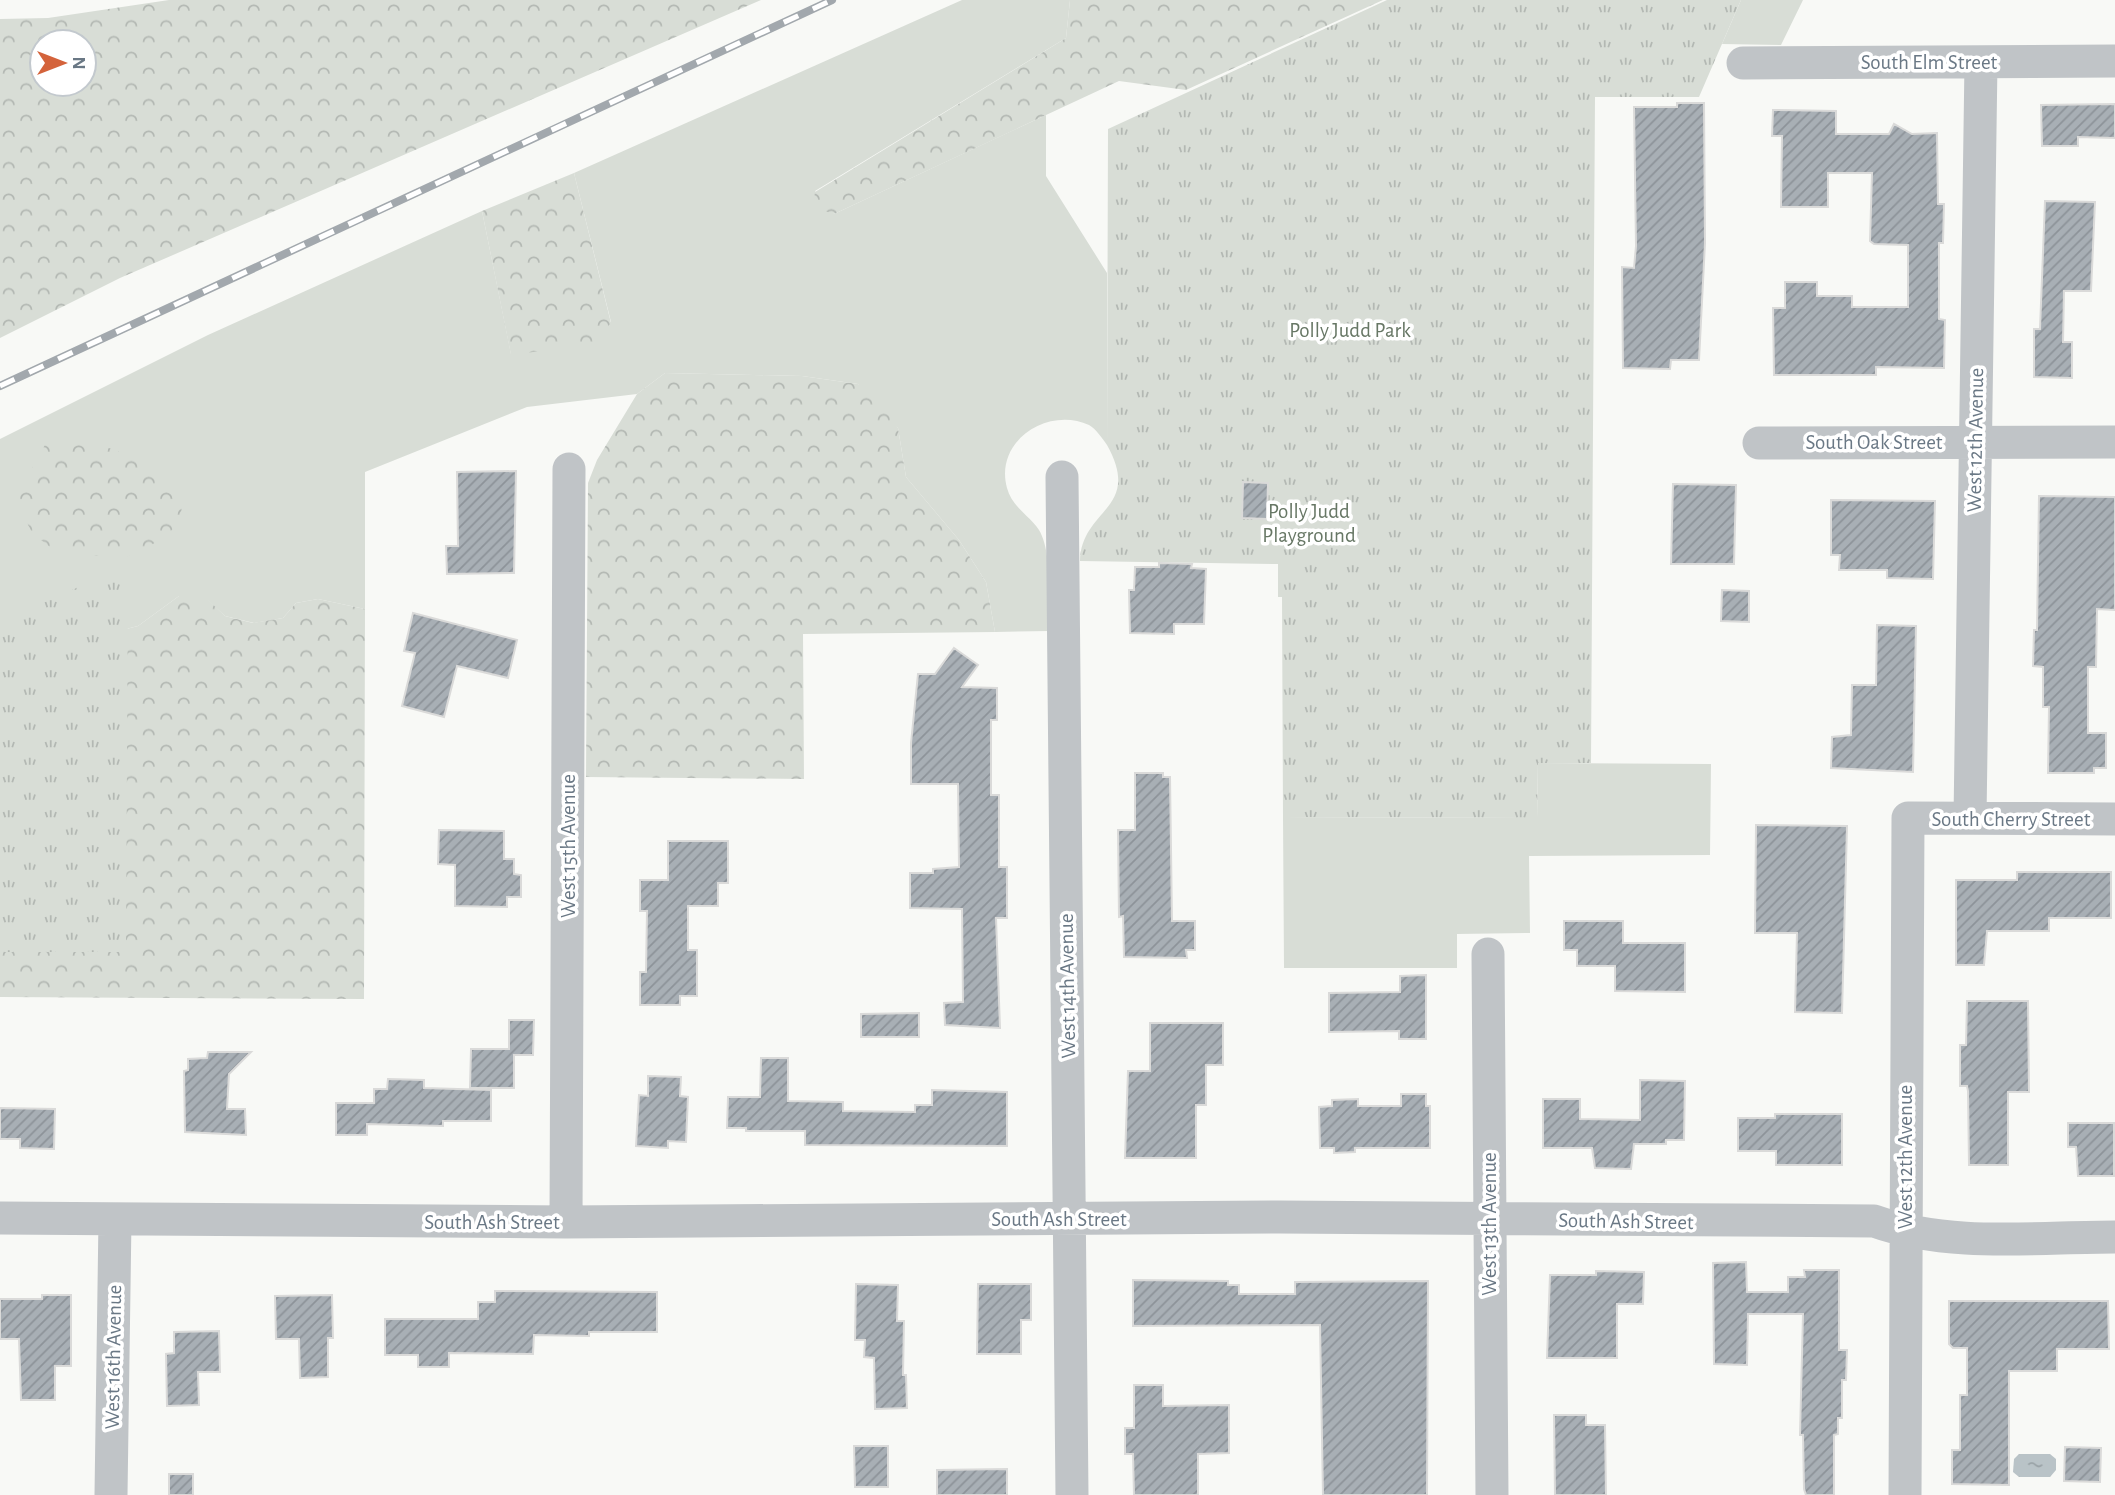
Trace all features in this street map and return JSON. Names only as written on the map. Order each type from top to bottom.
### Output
[{"type":"street","name":"South Elm Street","points":[[1743,63],[2115,61]]},
{"type":"street","name":"West 12th Avenue","points":[[1970,818],[1981,62]]},
{"type":"street","name":"South Oak Street","points":[[1759,443],[2115,442]]},
{"type":"street","name":"West 15th Avenue","points":[[566,1223],[569,469]]},
{"type":"street","name":"West 14th Avenue","points":[[1062,477],[1072,1495]]},
{"type":"street","name":"West 12th Avenue","points":[[1905,1495],[1908,818]]},
{"type":"street","name":"South Cherry Street","points":[[1908,818],[2115,819]]},
{"type":"street","name":"West 13th Avenue","points":[[1488,954],[1492,1495]]},
{"type":"street","name":"South Ash Street","points":[[0,1219],[566,1223],[1069,1219],[1874,1221],[1905,1232],[1939,1237],[2115,1237]]},
{"type":"street","name":"West 16th Avenue","points":[[111,1495],[115,1219]]},
{"type":"green space","points":[[169,0],[761,0],[120,278],[0,338],[0,19],[48,18]]},
{"type":"green space","points":[[962,0],[1070,0],[1066,38],[815,191],[834,214],[1046,115],[1046,176],[1107,273],[1107,445],[1089,425],[1073,420],[1057,420],[1042,424],[1016,442],[1005,471],[1009,495],[1039,530],[1043,540],[1048,565],[1049,631],[995,632],[986,582],[959,540],[906,477],[898,428],[858,384],[802,376],[665,373],[637,394],[527,407],[365,472],[365,609],[318,599],[296,603],[283,618],[254,623],[225,616],[204,597],[179,596],[138,626],[83,640],[0,681],[0,439],[208,335],[482,211],[511,354],[611,322],[574,173]]},
{"type":"green space","points":[[1070,0],[1383,0],[1186,90],[1119,81],[834,214],[813,207],[815,192],[1066,38]]},
{"type":"green space","name":"Polly Judd Park","points":[[1387,0],[1741,0],[1699,97],[1595,97],[1591,763],[1538,763],[1537,818],[1283,817],[1282,597],[1278,597],[1278,564],[1080,561],[1083,543],[1115,496],[1118,483],[1116,466],[1107,445],[1108,129]]},
{"type":"green space","points":[[1741,0],[1803,0],[1781,45],[1722,44]]},
{"type":"green space","points":[[574,173],[611,323],[592,344],[511,355],[482,211]]},
{"type":"green space","points":[[665,373],[802,376],[858,384],[876,394],[898,428],[906,477],[959,540],[986,582],[995,632],[803,634],[804,779],[586,777],[588,483],[597,460],[637,394]]},
{"type":"green space","points":[[81,437],[132,457],[182,505],[180,522],[163,539],[126,557],[59,554],[32,533],[15,498],[46,443]]},
{"type":"green space","points":[[128,565],[126,952],[0,952],[0,622]]},
{"type":"green space","points":[[190,593],[204,596],[225,616],[253,623],[283,618],[296,603],[318,599],[365,609],[364,999],[0,997],[0,681],[83,640],[138,626],[179,596]]},
{"type":"green space","points":[[1538,763],[1711,764],[1710,855],[1529,856],[1530,933],[1457,934],[1457,968],[1284,968],[1283,817],[1537,818]]},
{"type":"water","points":[[2019,1454],[2050,1454],[2056,1459],[2056,1470],[2050,1477],[2019,1477],[2013,1472],[2014,1459]]},
{"type":"building","points":[[1677,103],[1704,103],[1705,243],[1699,360],[1671,360],[1670,369],[1623,368],[1622,267],[1634,268],[1636,246],[1634,107],[1677,107]]},
{"type":"building","points":[[2115,104],[2115,138],[2078,137],[2078,146],[2042,146],[2041,105]]},
{"type":"building","points":[[1773,110],[1836,111],[1836,134],[1889,134],[1894,124],[1912,134],[1937,133],[1938,204],[1944,204],[1943,243],[1939,243],[1939,319],[1945,320],[1944,368],[1876,367],[1876,375],[1774,375],[1773,308],[1785,308],[1785,282],[1817,282],[1817,296],[1852,296],[1852,307],[1908,307],[1908,245],[1874,244],[1870,241],[1872,173],[1828,173],[1828,207],[1781,207],[1782,136],[1772,136]]},
{"type":"building","points":[[2045,201],[2095,202],[2091,291],[2064,291],[2063,342],[2072,342],[2072,378],[2034,377],[2034,329],[2040,329]]},
{"type":"building","points":[[516,471],[514,573],[447,574],[446,546],[458,546],[457,472]]},
{"type":"building","points":[[1243,482],[1268,483],[1267,519],[1242,518]]},
{"type":"building","points":[[1673,484],[1736,485],[1734,564],[1671,564]]},
{"type":"building","points":[[2039,496],[2115,497],[2115,610],[2097,609],[2096,667],[2088,667],[2088,733],[2106,733],[2106,768],[2094,768],[2094,773],[2048,773],[2049,707],[2043,707],[2043,667],[2033,666],[2034,630],[2037,630]]},
{"type":"building","points":[[1831,500],[1935,501],[1933,579],[1887,578],[1887,570],[1839,570],[1840,555],[1831,555]]},
{"type":"building","points":[[1159,563],[1192,564],[1191,568],[1206,569],[1204,624],[1174,624],[1174,634],[1130,633],[1129,590],[1134,590],[1135,567],[1159,567]]},
{"type":"building","points":[[1722,590],[1749,591],[1749,622],[1721,621]]},
{"type":"building","points":[[413,613],[517,640],[508,678],[457,666],[444,717],[402,706],[415,653],[404,651]]},
{"type":"building","points":[[1877,625],[1916,626],[1913,772],[1831,768],[1832,737],[1851,735],[1852,685],[1876,685]]},
{"type":"building","points":[[954,648],[978,665],[962,687],[997,688],[997,720],[991,720],[991,795],[999,795],[999,867],[1007,867],[1007,918],[996,918],[1000,1028],[945,1025],[944,1003],[963,1002],[962,909],[910,908],[910,873],[933,873],[933,869],[959,867],[958,784],[911,784],[911,743],[918,674],[935,674]]},
{"type":"building","points":[[1135,773],[1163,773],[1163,777],[1170,777],[1172,921],[1195,921],[1195,950],[1186,950],[1187,958],[1124,957],[1123,916],[1119,917],[1118,830],[1135,830]]},
{"type":"building","points":[[1756,825],[1847,826],[1842,1013],[1795,1012],[1797,933],[1755,933]]},
{"type":"building","points":[[439,830],[504,831],[504,859],[514,859],[514,874],[521,875],[521,897],[507,897],[507,907],[455,906],[455,865],[438,864]]},
{"type":"building","points":[[668,841],[728,841],[728,883],[718,883],[718,906],[688,906],[688,950],[697,950],[697,996],[680,996],[680,1005],[640,1005],[640,972],[646,972],[647,911],[640,911],[640,880],[668,880]]},
{"type":"building","points":[[2017,872],[2111,872],[2111,918],[2049,918],[2049,931],[1987,931],[1984,965],[1956,965],[1956,880],[2017,880]]},
{"type":"building","points":[[1564,921],[1623,921],[1623,943],[1685,943],[1685,992],[1615,991],[1615,966],[1577,966],[1577,950],[1564,950]]},
{"type":"building","points":[[1426,975],[1426,1039],[1399,1039],[1399,1031],[1329,1032],[1329,993],[1400,992],[1400,976]]},
{"type":"building","points":[[1967,1001],[2028,1001],[2029,1092],[2008,1092],[2008,1165],[1969,1165],[1968,1091],[1967,1086],[1960,1086],[1960,1045],[1966,1045]]},
{"type":"building","points":[[919,1013],[919,1037],[861,1037],[861,1014]]},
{"type":"building","points":[[509,1020],[534,1020],[533,1055],[514,1055],[514,1088],[470,1088],[471,1049],[509,1049]]},
{"type":"building","points":[[1150,1023],[1223,1023],[1223,1065],[1206,1065],[1206,1105],[1196,1105],[1196,1158],[1125,1158],[1128,1071],[1150,1071]]},
{"type":"building","points":[[208,1052],[251,1052],[229,1074],[227,1109],[245,1109],[246,1135],[185,1132],[184,1071],[188,1070],[188,1059],[207,1058]]},
{"type":"building","points":[[761,1058],[788,1058],[788,1101],[843,1102],[843,1111],[915,1112],[915,1105],[932,1105],[932,1090],[1007,1092],[1007,1146],[805,1145],[805,1131],[746,1131],[746,1128],[727,1128],[728,1097],[760,1097]]},
{"type":"building","points":[[648,1076],[681,1077],[680,1096],[688,1097],[686,1142],[668,1141],[668,1148],[636,1146],[639,1095],[648,1096]]},
{"type":"building","points":[[388,1079],[424,1080],[424,1088],[491,1090],[491,1121],[443,1121],[443,1126],[367,1124],[367,1135],[336,1135],[336,1103],[374,1103],[374,1089],[387,1089]]},
{"type":"building","points":[[1640,1080],[1685,1081],[1684,1140],[1666,1140],[1666,1144],[1634,1144],[1631,1169],[1595,1168],[1592,1148],[1543,1148],[1543,1099],[1580,1099],[1580,1119],[1640,1120]]},
{"type":"building","points":[[1401,1094],[1426,1094],[1426,1106],[1430,1106],[1430,1148],[1355,1148],[1355,1152],[1334,1153],[1334,1148],[1320,1148],[1319,1107],[1332,1106],[1332,1100],[1358,1099],[1358,1106],[1401,1106]]},
{"type":"building","points":[[0,1108],[55,1109],[54,1149],[20,1148],[20,1139],[0,1139]]},
{"type":"building","points":[[1775,1114],[1842,1114],[1842,1165],[1776,1165],[1776,1151],[1738,1151],[1738,1118],[1775,1118]]},
{"type":"building","points":[[2068,1123],[2114,1123],[2114,1176],[2078,1176],[2076,1147],[2068,1147]]},
{"type":"building","points":[[1746,1262],[1747,1292],[1788,1292],[1788,1277],[1805,1277],[1804,1270],[1839,1270],[1839,1350],[1847,1350],[1846,1380],[1842,1380],[1842,1418],[1838,1418],[1838,1434],[1834,1435],[1834,1495],[1806,1495],[1804,1489],[1803,1435],[1800,1435],[1803,1314],[1748,1314],[1747,1365],[1714,1364],[1713,1263]]},
{"type":"building","points":[[1596,1271],[1644,1272],[1643,1304],[1617,1304],[1617,1358],[1547,1358],[1550,1275],[1596,1275]]},
{"type":"building","points":[[1133,1280],[1228,1281],[1228,1285],[1239,1285],[1239,1294],[1295,1294],[1295,1282],[1428,1281],[1427,1495],[1323,1495],[1320,1325],[1133,1326]]},
{"type":"building","points":[[856,1284],[898,1285],[897,1321],[904,1321],[903,1375],[906,1375],[907,1408],[875,1409],[874,1358],[864,1357],[865,1340],[855,1340]]},
{"type":"building","points":[[978,1284],[1031,1284],[1031,1320],[1021,1320],[1021,1354],[977,1354]]},
{"type":"building","points":[[495,1291],[657,1292],[657,1332],[589,1332],[589,1336],[534,1335],[533,1354],[449,1353],[449,1367],[418,1367],[418,1355],[385,1355],[385,1319],[478,1319],[478,1302],[495,1302]]},
{"type":"building","points":[[42,1295],[71,1295],[71,1366],[55,1366],[55,1400],[21,1400],[19,1339],[0,1339],[0,1299],[42,1299]]},
{"type":"building","points":[[332,1295],[333,1338],[328,1338],[328,1377],[300,1378],[299,1339],[276,1339],[275,1296]]},
{"type":"building","points":[[1949,1301],[2108,1301],[2109,1349],[2057,1349],[2057,1371],[2009,1371],[2009,1485],[1952,1484],[1952,1450],[1960,1450],[1960,1395],[1967,1395],[1967,1348],[1953,1348],[1949,1344]]},
{"type":"building","points":[[219,1331],[220,1372],[198,1372],[199,1405],[167,1406],[166,1354],[174,1353],[174,1332]]},
{"type":"building","points":[[1134,1385],[1163,1385],[1163,1406],[1229,1405],[1229,1453],[1198,1454],[1198,1495],[1134,1495],[1133,1454],[1125,1454],[1125,1428],[1134,1428]]},
{"type":"building","points":[[1554,1415],[1586,1415],[1586,1425],[1605,1425],[1606,1495],[1555,1495]]},
{"type":"building","points":[[854,1446],[888,1446],[888,1487],[855,1487]]},
{"type":"building","points":[[2065,1447],[2101,1448],[2100,1482],[2064,1481]]},
{"type":"building","points":[[1007,1469],[1007,1495],[937,1495],[937,1470]]},
{"type":"building","points":[[169,1474],[193,1474],[193,1495],[169,1495]]},
{"type":"railway","points":[[0,386],[832,0]]},
{"type":"park label","name":"Polly Judd Playground","points":[[1309,523]]}]
